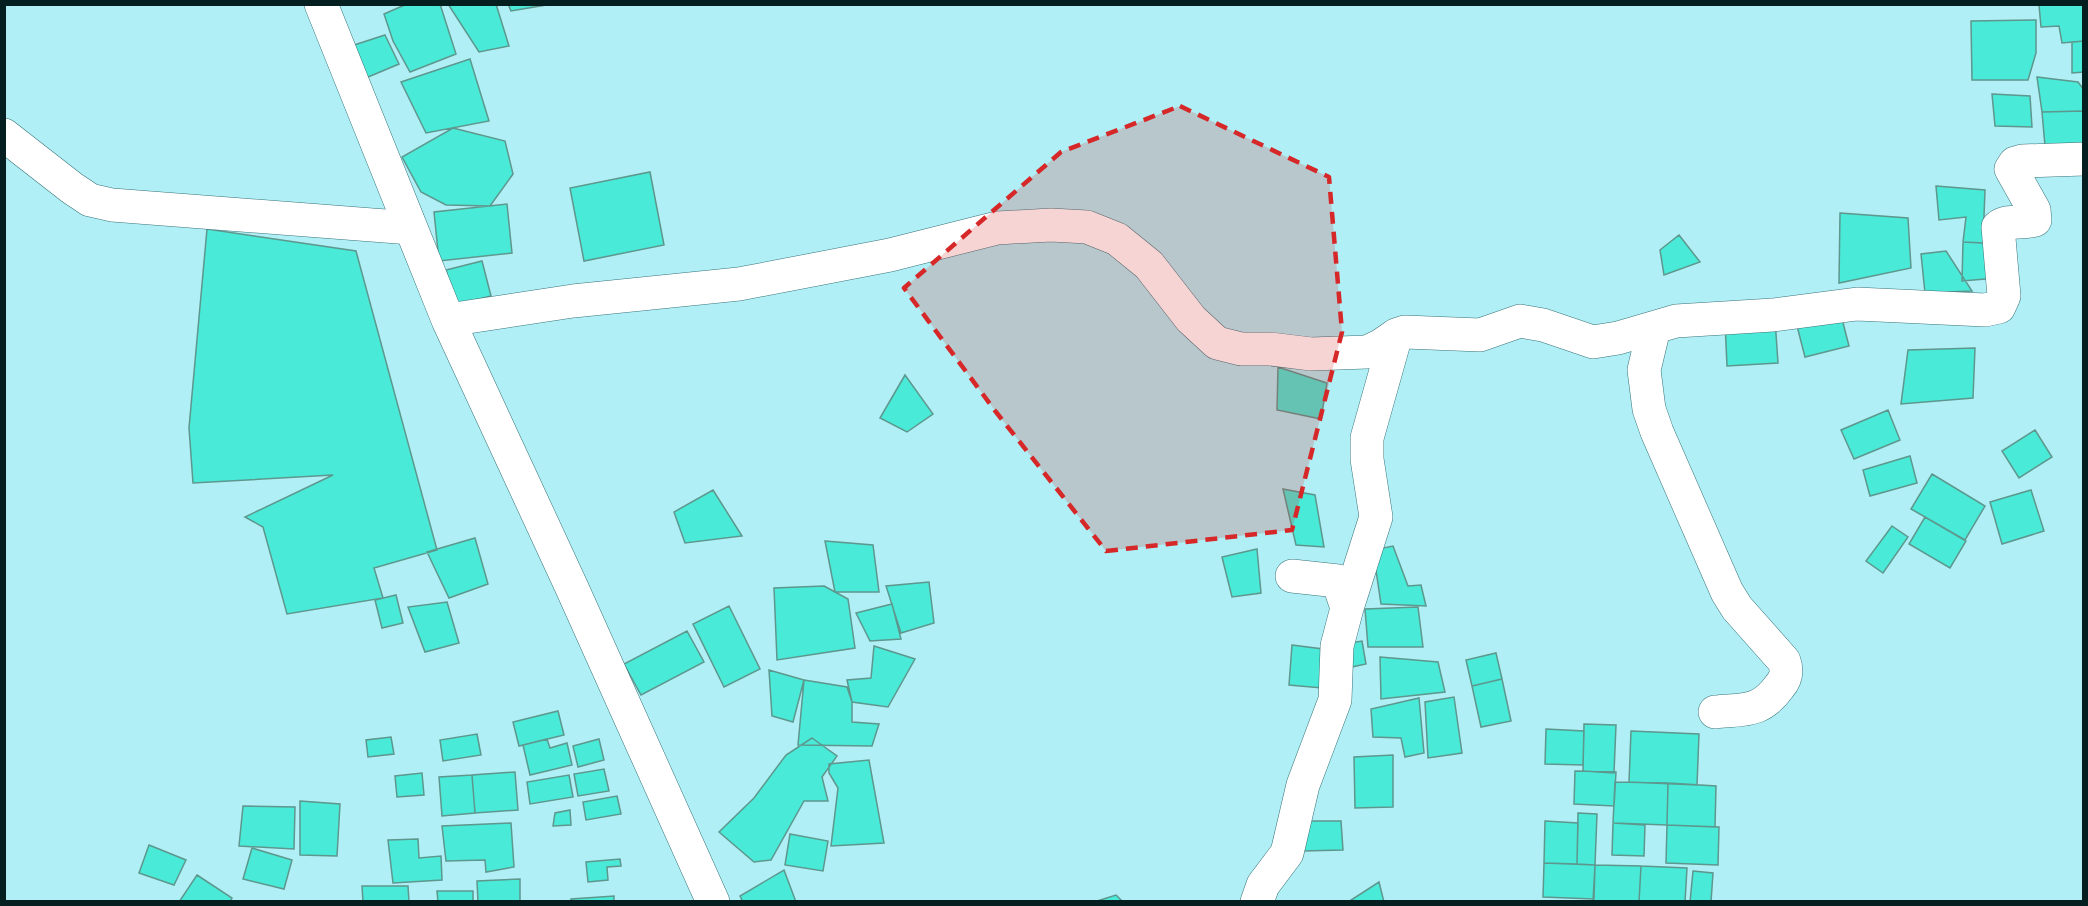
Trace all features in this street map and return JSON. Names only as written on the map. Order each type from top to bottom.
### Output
[{"type":"street","points":[[321,4],[448,320],[577,598],[713,902]]},
{"type":"street","points":[[4,135],[72,189],[90,200],[112,205],[411,228]]},
{"type":"street","points":[[448,320],[573,301],[739,284],[890,255],[997,228],[1050,225],[1087,227],[1117,239],[1149,265],[1191,319],[1217,343],[1241,349],[1270,349],[1311,354],[1367,352],[1396,335],[1414,331],[1479,335],[1520,321],[1543,324],[1593,342],[1618,338],[1676,321],[1780,314],[1857,304],[1985,310],[1999,307],[2004,296],[1998,227],[2002,223],[2035,220],[2034,210],[2011,169],[2015,163],[2022,161],[2084,159]]},
{"type":"street","points":[[1654,328],[1644,370],[1649,409],[1657,432],[1727,592],[1737,608],[1786,666],[1784,681],[1764,704],[1715,712]]},
{"type":"street","points":[[1257,902],[1263,885],[1287,853],[1303,785],[1335,700],[1337,646],[1376,517],[1367,459],[1367,438],[1396,335]]},
{"type":"street","points":[[1292,576],[1338,581],[1347,608]]},
{"type":"highlighted area","points":[[1180,106],[1329,177],[1342,332],[1292,530],[1106,551],[996,412],[904,288],[1061,152]]},
{"type":"building","points":[[407,4],[440,4],[456,54],[410,72],[393,41],[384,14]]},
{"type":"building","points":[[448,4],[496,4],[509,46],[479,52]]},
{"type":"building","points":[[508,4],[546,4],[546,5],[511,11]]},
{"type":"building","points":[[2084,4],[2084,41],[2062,43],[2059,26],[2041,27],[2039,5]]},
{"type":"building","points":[[2036,20],[2036,53],[2028,80],[1972,80],[1971,21]]},
{"type":"building","points":[[385,35],[399,64],[361,80],[348,47]]},
{"type":"building","points":[[2084,41],[2084,72],[2072,73],[2072,42]]},
{"type":"building","points":[[470,59],[489,121],[426,133],[401,82]]},
{"type":"building","points":[[2037,77],[2078,82],[2084,90],[2083,111],[2042,112]]},
{"type":"building","points":[[1992,94],[2030,96],[2032,127],[1995,126]]},
{"type":"building","points":[[2084,111],[2084,143],[2045,146],[2042,112]]},
{"type":"building","points":[[453,128],[505,141],[513,174],[490,206],[446,205],[421,192],[402,157]]},
{"type":"building","points":[[650,172],[664,245],[584,261],[570,188]]},
{"type":"building","points":[[1936,186],[1985,190],[1983,243],[1963,242],[1966,217],[1939,220]]},
{"type":"building","points":[[507,204],[512,253],[439,261],[434,212]]},
{"type":"building","points":[[1840,213],[1908,218],[1911,268],[1839,283]]},
{"type":"building","points":[[207,229],[356,251],[437,550],[374,568],[383,598],[287,614],[263,527],[245,517],[333,475],[193,483],[189,428]]},
{"type":"building","points":[[1679,235],[1700,262],[1664,275],[1660,250]]},
{"type":"building","points":[[1963,242],[1983,243],[1997,278],[1962,281]]},
{"type":"building","points":[[1946,251],[1972,291],[1925,293],[1921,254]]},
{"type":"building","points":[[482,261],[491,296],[455,305],[446,270]]},
{"type":"building","points":[[1841,315],[1849,346],[1805,357],[1797,326]]},
{"type":"building","points":[[1775,319],[1778,363],[1727,366],[1725,322]]},
{"type":"building","points":[[1975,348],[1973,398],[1901,404],[1908,350]]},
{"type":"building","points":[[1278,367],[1327,383],[1321,419],[1277,410]]},
{"type":"building","points":[[905,375],[933,414],[907,432],[880,418]]},
{"type":"building","points":[[1888,410],[1900,440],[1854,459],[1841,430]]},
{"type":"building","points":[[2035,430],[2052,457],[2019,478],[2002,451]]},
{"type":"building","points":[[1910,456],[1917,483],[1870,496],[1863,470]]},
{"type":"building","points":[[1932,474],[1985,506],[1965,540],[1911,509]]},
{"type":"building","points":[[1283,489],[1315,495],[1324,547],[1296,545]]},
{"type":"building","points":[[713,490],[742,536],[685,543],[674,512]]},
{"type":"building","points":[[2031,490],[2044,531],[2002,544],[1990,502]]},
{"type":"building","points":[[1925,517],[1966,541],[1950,568],[1909,544]]},
{"type":"building","points":[[1892,526],[1908,537],[1883,573],[1866,561]]},
{"type":"building","points":[[475,538],[488,584],[449,598],[427,552]]},
{"type":"building","points":[[825,541],[873,545],[879,592],[835,592]]},
{"type":"building","points":[[1393,546],[1408,586],[1421,585],[1426,606],[1381,604],[1373,550]]},
{"type":"building","points":[[1257,549],[1261,593],[1232,597],[1222,557]]},
{"type":"building","points":[[929,582],[934,623],[901,633],[886,586]]},
{"type":"building","points":[[824,586],[848,599],[855,648],[777,660],[774,588]]},
{"type":"building","points":[[396,595],[403,623],[382,628],[375,600]]},
{"type":"building","points":[[447,602],[459,643],[425,652],[408,607]]},
{"type":"building","points":[[892,604],[901,639],[870,641],[856,613]]},
{"type":"building","points":[[729,606],[760,669],[724,687],[693,624]]},
{"type":"building","points":[[1418,607],[1423,647],[1368,647],[1365,609]]},
{"type":"building","points":[[687,631],[704,662],[641,695],[624,664]]},
{"type":"building","points":[[1362,641],[1366,664],[1347,668],[1343,644]]},
{"type":"building","points":[[1292,645],[1323,649],[1322,688],[1289,685]]},
{"type":"building","points":[[874,646],[915,659],[888,707],[852,702],[847,680],[871,678]]},
{"type":"building","points":[[1496,653],[1502,679],[1472,686],[1466,660]]},
{"type":"building","points":[[1380,657],[1438,662],[1445,692],[1381,699]]},
{"type":"building","points":[[769,670],[804,680],[793,722],[772,716]]},
{"type":"building","points":[[1502,679],[1511,721],[1481,727],[1472,686]]},
{"type":"building","points":[[804,680],[847,687],[852,702],[852,722],[879,724],[872,746],[798,745]]},
{"type":"building","points":[[1454,697],[1462,753],[1428,758],[1425,702]]},
{"type":"building","points":[[1419,698],[1424,753],[1405,757],[1401,738],[1373,737],[1371,709]]},
{"type":"building","points":[[558,711],[564,735],[519,746],[513,722]]},
{"type":"building","points":[[1584,724],[1616,725],[1614,773],[1583,771]]},
{"type":"building","points":[[1546,729],[1584,731],[1583,765],[1545,764]]},
{"type":"building","points":[[1631,731],[1699,734],[1697,785],[1629,782]]},
{"type":"building","points":[[477,734],[481,755],[443,761],[440,740]]},
{"type":"building","points":[[391,737],[394,754],[368,757],[366,740]]},
{"type":"building","points":[[812,738],[837,756],[822,777],[828,801],[804,801],[771,860],[754,862],[719,832],[754,798],[786,755]]},
{"type":"building","points":[[547,739],[550,748],[567,743],[572,765],[530,775],[523,745]]},
{"type":"building","points":[[599,739],[604,760],[578,767],[573,746]]},
{"type":"building","points":[[1393,755],[1393,807],[1355,808],[1354,757]]},
{"type":"building","points":[[869,760],[884,843],[831,846],[838,788],[829,773],[829,764]]},
{"type":"building","points":[[604,769],[609,791],[578,796],[574,774]]},
{"type":"building","points":[[1575,771],[1616,772],[1614,806],[1574,804]]},
{"type":"building","points":[[515,772],[518,810],[475,813],[472,775]]},
{"type":"building","points":[[422,773],[424,795],[397,797],[395,776]]},
{"type":"building","points":[[472,775],[475,813],[442,816],[439,777]]},
{"type":"building","points":[[569,775],[573,797],[530,804],[527,782]]},
{"type":"building","points":[[1615,782],[1668,783],[1667,825],[1613,823]]},
{"type":"building","points":[[1668,783],[1716,786],[1715,827],[1667,825]]},
{"type":"building","points":[[617,796],[621,814],[586,820],[583,802]]},
{"type":"building","points":[[300,801],[340,804],[337,856],[300,855]]},
{"type":"building","points":[[243,806],[295,807],[294,849],[239,846]]},
{"type":"building","points":[[570,810],[571,825],[553,826],[555,813]]},
{"type":"building","points":[[1578,813],[1597,814],[1595,865],[1577,864]]},
{"type":"building","points":[[1303,821],[1341,821],[1343,850],[1302,851]]},
{"type":"building","points":[[1545,821],[1578,823],[1577,864],[1544,863]]},
{"type":"building","points":[[511,823],[514,867],[486,872],[485,860],[446,861],[442,826]]},
{"type":"building","points":[[1613,823],[1645,825],[1644,856],[1612,855]]},
{"type":"building","points":[[1667,825],[1719,827],[1718,865],[1666,863]]},
{"type":"building","points":[[790,834],[828,841],[823,871],[785,865]]},
{"type":"building","points":[[418,839],[419,858],[441,856],[442,880],[393,883],[388,840]]},
{"type":"building","points":[[149,845],[186,860],[174,885],[139,873]]},
{"type":"building","points":[[252,848],[292,860],[284,889],[243,879]]},
{"type":"building","points":[[620,859],[621,866],[607,867],[608,880],[588,882],[586,862]]},
{"type":"building","points":[[1544,863],[1595,865],[1594,899],[1543,897]]},
{"type":"building","points":[[1595,865],[1641,866],[1639,902],[1593,901]]},
{"type":"building","points":[[1641,866],[1687,868],[1685,902],[1639,902]]},
{"type":"building","points":[[784,870],[796,902],[743,902],[740,896]]},
{"type":"building","points":[[1693,871],[1713,873],[1711,902],[1690,902]]},
{"type":"building","points":[[197,875],[232,898],[230,902],[179,902]]},
{"type":"building","points":[[520,879],[520,902],[478,902],[477,881]]},
{"type":"building","points":[[1379,882],[1384,902],[1348,902]]},
{"type":"building","points":[[362,886],[408,886],[409,902],[363,902]]},
{"type":"building","points":[[437,891],[473,891],[473,902],[438,902]]},
{"type":"building","points":[[1116,895],[1123,902],[1094,902]]},
{"type":"building","points":[[614,896],[614,902],[571,902],[571,899]]}]
